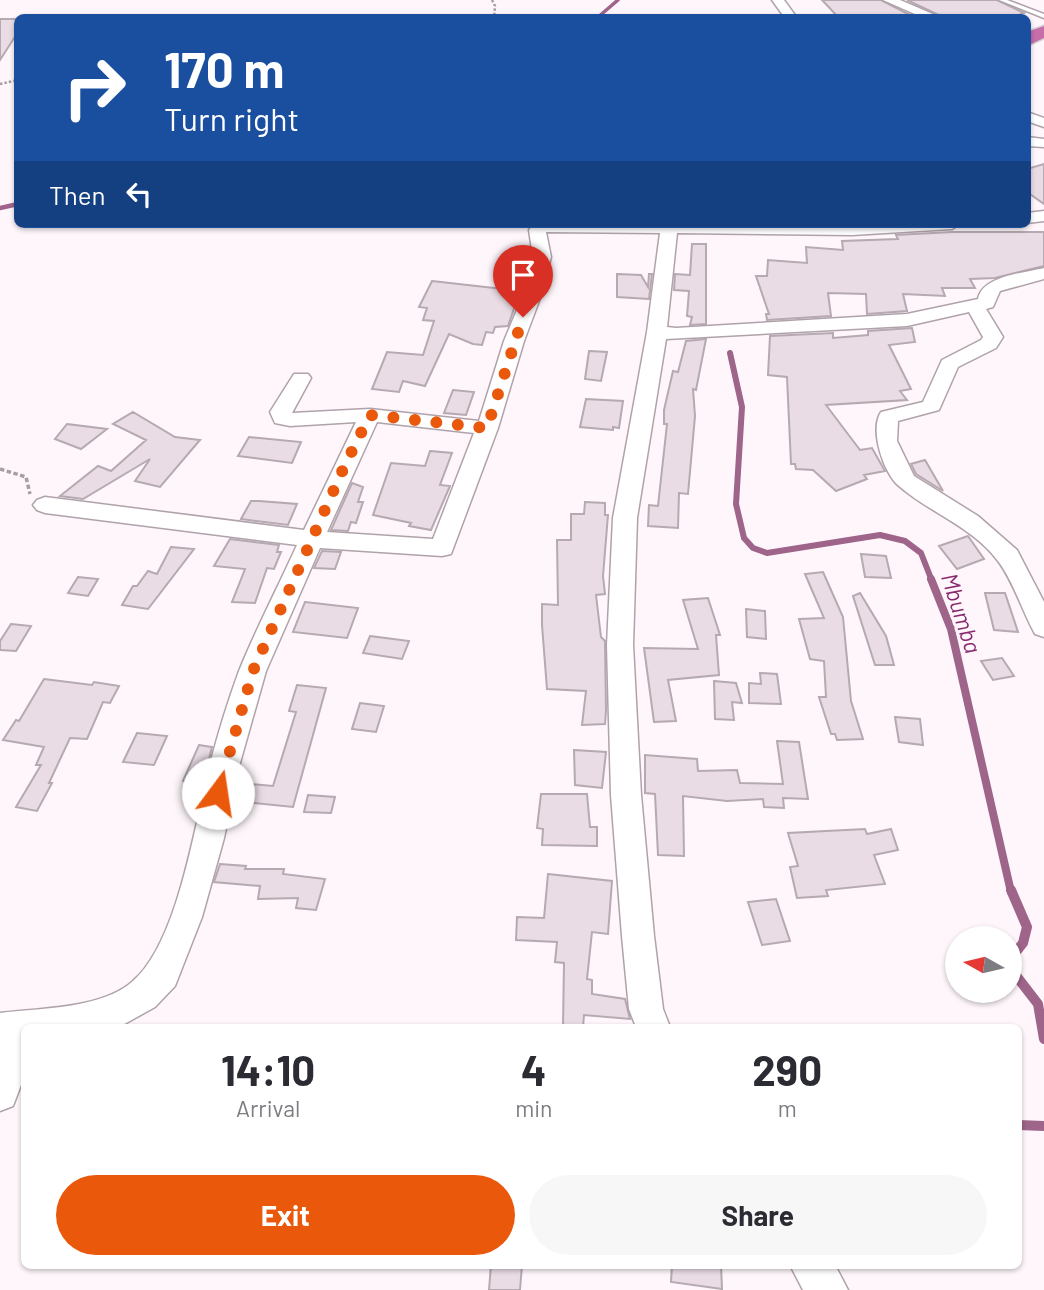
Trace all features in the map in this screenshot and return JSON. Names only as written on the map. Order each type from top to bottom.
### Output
[{"type":"highway","points":[[1031,48],[1044,31]]},
{"type":"street","points":[[888,0],[925,14]]},
{"type":"street","points":[[45,505],[312,539],[442,548],[487,428],[542,257],[537,230],[543,228]]},
{"type":"street","points":[[652,1024],[646,1009],[626,795],[620,645],[625,518],[657,332],[669,228]]},
{"type":"street","points":[[792,228],[885,228]]},
{"type":"street","points":[[657,332],[676,334],[756,328],[846,326],[907,320],[986,303],[988,293],[994,287],[1044,273]]},
{"type":"street","points":[[975,306],[993,337],[989,344],[949,364],[932,406],[888,417],[886,441],[905,480],[970,522],[1008,556],[1044,626]]},
{"type":"street","points":[[301,378],[281,412],[282,418],[290,420],[370,415],[487,428]]},
{"type":"street","points":[[50,1024],[103,1017],[143,995],[163,974],[186,917],[209,838],[223,770],[253,671],[370,415]]},
{"type":"street","points":[[0,1030],[21,1028]]},
{"type":"street","points":[[0,1093],[21,1041]]},
{"type":"street","points":[[813,1269],[828,1290]]},
{"type":"lane","points":[[1002,0],[1044,16]]},
{"type":"path","points":[[0,469],[26,477],[31,499],[45,505]]},
{"type":"building","points":[[822,0],[881,0],[908,14],[835,14]]},
{"type":"building","points":[[907,0],[997,0],[1024,13],[1021,14],[937,14]]},
{"type":"building","points":[[0,19],[14,19],[14,38],[0,60]]},
{"type":"building","points":[[1044,164],[1044,204],[1031,195],[1031,168]]},
{"type":"building","points":[[1044,232],[1044,266],[995,278],[970,279],[975,288],[942,288],[945,296],[903,294],[907,311],[867,314],[866,294],[828,293],[831,316],[767,320],[766,314],[769,314],[756,276],[767,276],[768,260],[807,263],[806,247],[843,250],[842,241],[898,239],[896,235]]},
{"type":"building","points":[[692,244],[706,244],[706,324],[690,325],[692,317],[687,316],[689,291],[674,290],[675,274],[690,275]]},
{"type":"building","points":[[617,274],[641,275],[648,287],[649,274],[652,274],[649,299],[617,297]]},
{"type":"building","points":[[432,281],[520,291],[508,326],[495,327],[493,333],[486,332],[482,345],[449,334],[425,386],[403,381],[399,392],[372,389],[387,352],[423,355],[434,321],[423,320],[427,308],[419,307]]},
{"type":"building","points":[[912,328],[915,342],[889,345],[911,389],[900,391],[907,400],[826,405],[860,450],[872,448],[885,471],[864,475],[867,479],[836,491],[813,470],[796,469],[795,464],[791,464],[787,377],[768,375],[770,336],[833,333],[833,338],[868,335],[868,331]]},
{"type":"building","points":[[706,339],[696,390],[693,389],[695,416],[688,494],[679,493],[678,528],[648,526],[649,505],[658,506],[667,424],[664,424],[664,410],[673,371],[678,372],[686,341]]},
{"type":"building","points":[[589,351],[607,352],[601,381],[585,379]]},
{"type":"building","points":[[453,390],[474,392],[466,415],[444,413]]},
{"type":"building","points":[[586,399],[623,401],[619,428],[613,427],[613,430],[580,427]]},
{"type":"building","points":[[133,412],[175,437],[200,440],[160,487],[135,481],[150,459],[83,499],[60,496],[98,466],[111,471],[146,440],[113,424]]},
{"type":"building","points":[[67,424],[107,429],[81,449],[55,439]]},
{"type":"building","points":[[249,437],[301,442],[292,463],[238,456]]},
{"type":"building","points":[[430,451],[452,453],[440,485],[450,486],[431,530],[373,515],[391,463],[425,466]]},
{"type":"building","points":[[925,460],[943,491],[916,474],[911,464]]},
{"type":"building","points":[[352,483],[363,487],[358,502],[363,502],[356,523],[351,522],[348,531],[331,530]]},
{"type":"building","points":[[251,501],[297,504],[288,525],[241,519]]},
{"type":"building","points":[[585,502],[605,503],[605,515],[608,515],[603,576],[605,594],[596,595],[601,637],[605,641],[606,711],[605,724],[582,725],[586,691],[547,689],[542,604],[558,605],[557,540],[571,540],[571,514],[584,514]]},
{"type":"building","points":[[968,536],[984,559],[957,569],[939,546]]},
{"type":"building","points":[[230,539],[279,545],[277,552],[281,552],[274,569],[267,568],[255,603],[232,602],[245,569],[214,566]]},
{"type":"building","points":[[171,547],[194,549],[148,609],[122,605],[133,586],[137,586],[148,571],[157,574]]},
{"type":"building","points":[[322,551],[341,552],[335,569],[314,568]]},
{"type":"building","points":[[861,554],[886,556],[891,578],[865,577]]},
{"type":"building","points":[[823,572],[843,617],[851,701],[863,739],[837,740],[835,734],[831,734],[819,697],[826,697],[824,661],[810,659],[799,619],[824,618],[805,574]]},
{"type":"building","points":[[78,577],[98,579],[88,596],[68,593]]},
{"type":"building","points":[[860,593],[886,636],[894,665],[875,665],[853,596]]},
{"type":"building","points":[[985,593],[1005,593],[1018,632],[994,630]]},
{"type":"building","points":[[708,598],[720,635],[716,635],[719,675],[668,680],[676,721],[654,722],[644,648],[698,649],[683,600]]},
{"type":"building","points":[[305,602],[358,608],[347,638],[293,632]]},
{"type":"building","points":[[746,609],[765,611],[766,639],[747,637]]},
{"type":"building","points":[[11,624],[31,626],[16,651],[0,650],[0,641]]},
{"type":"building","points":[[370,636],[409,641],[402,659],[363,653]]},
{"type":"building","points":[[1002,658],[1014,676],[993,680],[981,661]]},
{"type":"building","points":[[760,673],[777,674],[781,704],[749,703],[749,683],[761,684]]},
{"type":"building","points":[[44,679],[119,686],[110,703],[103,702],[87,739],[70,738],[49,783],[52,783],[37,811],[16,807],[41,765],[36,765],[44,747],[3,740],[16,720],[19,721]]},
{"type":"building","points":[[714,681],[736,683],[742,703],[732,702],[734,720],[715,719]]},
{"type":"building","points":[[297,685],[326,688],[293,807],[243,802],[250,784],[273,786],[296,712],[289,711]]},
{"type":"building","points":[[360,703],[384,706],[376,732],[352,729]]},
{"type":"building","points":[[895,717],[920,719],[923,745],[899,742]]},
{"type":"building","points":[[137,733],[167,736],[154,765],[123,762]]},
{"type":"building","points":[[777,741],[799,742],[808,799],[783,798],[784,808],[764,807],[763,799],[727,801],[683,796],[684,856],[658,855],[655,794],[645,793],[645,755],[697,759],[698,771],[737,770],[740,783],[783,784]]},
{"type":"building","points":[[199,745],[212,747],[203,784],[183,781]]},
{"type":"building","points":[[574,750],[606,752],[602,788],[575,785]]},
{"type":"building","points":[[541,794],[587,794],[590,827],[597,827],[597,846],[542,845],[543,829],[537,828]]},
{"type":"building","points":[[308,795],[335,797],[331,813],[304,812]]},
{"type":"building","points":[[865,829],[867,834],[891,829],[898,850],[874,855],[885,884],[826,890],[828,896],[797,898],[790,867],[798,866],[788,833]]},
{"type":"building","points":[[220,864],[246,866],[245,869],[284,869],[283,874],[325,879],[316,910],[296,908],[298,898],[258,899],[260,886],[214,882]]},
{"type":"building","points":[[548,874],[612,881],[608,934],[592,932],[587,979],[592,980],[592,994],[625,999],[630,1019],[584,1015],[583,1024],[563,1024],[564,963],[555,962],[557,942],[516,940],[517,917],[544,918]]},
{"type":"building","points":[[776,899],[790,941],[762,945],[748,902]]},
{"type":"building","points":[[491,1269],[522,1269],[520,1290],[489,1290]]},
{"type":"building","points":[[672,1269],[721,1269],[722,1289],[671,1282]]},
{"type":"waterway","points":[[602,14],[618,0]]},
{"type":"waterway","points":[[0,208],[14,205]]},
{"type":"waterway","name":"Mbumba","points":[[730,353],[742,407],[736,504],[744,538],[753,548],[767,553],[880,535],[905,541],[921,553],[932,581]]},
{"type":"waterway","name":"Mbumba","points":[[931,579],[951,629],[1011,892]]},
{"type":"waterway","name":"Mbumba","points":[[1011,890],[1027,927],[1023,943],[1011,958],[1011,969],[1038,1004],[1044,1039]]},
{"type":"waterway","points":[[1022,1125],[1044,1126]]},
{"type":"route","points":[[218,793],[253,671],[370,415],[487,428],[523,317]]}]
